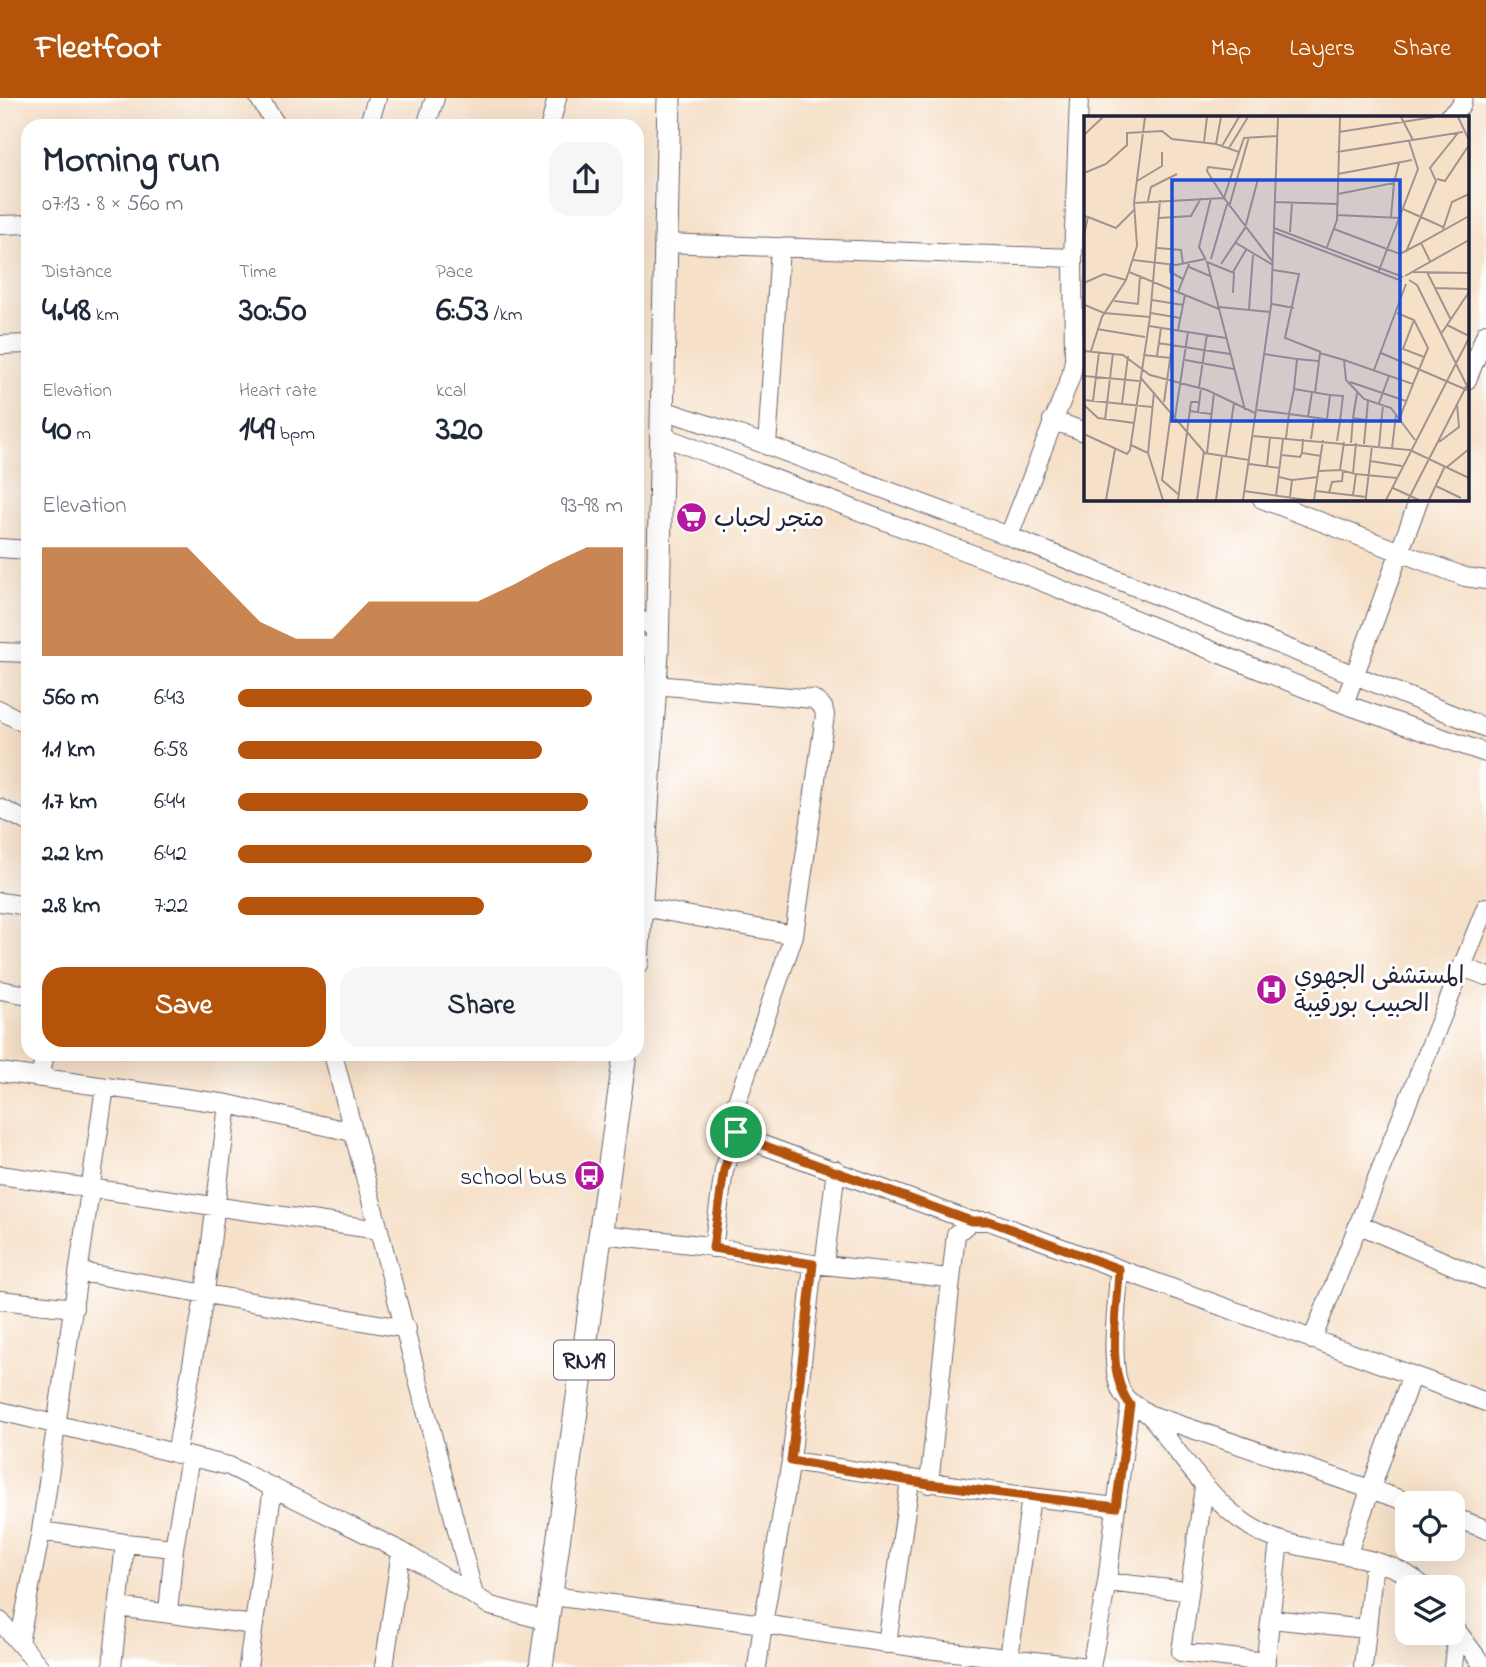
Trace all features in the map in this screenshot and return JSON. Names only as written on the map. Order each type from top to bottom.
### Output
[{"type":"main road","points":[[644,873],[655,685],[647,648],[647,623],[662,436],[669,98]]},
{"type":"main road","name":"RN19","points":[[541,1667],[624,1061]]},
{"type":"street","points":[[259,98],[272,119]]},
{"type":"street","points":[[370,119],[377,98]]},
{"type":"street","points":[[428,119],[435,98]]},
{"type":"street","points":[[552,119],[557,98]]},
{"type":"street","points":[[1009,536],[1071,376],[1079,330],[1073,258],[1080,189],[1079,98]]},
{"type":"street","points":[[1449,116],[1461,106],[1463,98]]},
{"type":"street","points":[[0,225],[21,224]]},
{"type":"street","points":[[665,243],[1073,258]]},
{"type":"street","points":[[767,446],[780,247]]},
{"type":"street","points":[[1468,377],[1478,342]]},
{"type":"street","points":[[0,345],[21,344]]},
{"type":"street","points":[[663,410],[1009,536],[1486,728]]},
{"type":"street","points":[[1052,420],[1084,432]]},
{"type":"street","points":[[662,436],[998,564],[1344,704],[1486,753]]},
{"type":"street","points":[[1265,500],[1465,577],[1486,580]]},
{"type":"street","points":[[1344,704],[1398,550],[1419,500]]},
{"type":"street","points":[[0,548],[21,550]]},
{"type":"street","points":[[0,652],[21,653]]},
{"type":"street","points":[[655,685],[813,699],[823,707],[825,727],[794,935],[732,1116],[736,1132],[741,1137],[971,1221],[989,1221],[1411,1377],[1486,1402]]},
{"type":"street","points":[[0,710],[21,721]]},
{"type":"street","points":[[0,808],[21,818]]},
{"type":"street","points":[[0,902],[21,905]]},
{"type":"street","points":[[644,907],[794,935]]},
{"type":"street","points":[[1312,1340],[1486,907]]},
{"type":"street","points":[[1463,967],[1486,976]]},
{"type":"street","points":[[0,990],[21,994]]},
{"type":"street","points":[[40,1078],[44,1061]]},
{"type":"street","points":[[335,1061],[407,1329],[474,1595]]},
{"type":"street","points":[[0,1072],[228,1104],[352,1132]]},
{"type":"street","points":[[19,1643],[41,1531],[105,1087]]},
{"type":"street","points":[[168,1613],[183,1455],[228,1104]]},
{"type":"street","points":[[713,1248],[724,1170],[736,1132]]},
{"type":"street","points":[[757,1667],[836,1170]]},
{"type":"street","points":[[0,1183],[0,1175],[91,1191],[379,1230]]},
{"type":"street","points":[[929,1484],[957,1234],[971,1221]]},
{"type":"street","points":[[1358,1224],[1486,1280]]},
{"type":"street","points":[[601,1234],[819,1264],[950,1278]]},
{"type":"street","points":[[1119,1269],[1116,1371],[1123,1395],[1130,1405],[1148,1414],[1395,1498]]},
{"type":"street","points":[[80,1272],[407,1329]]},
{"type":"street","points":[[0,1300],[74,1308]]},
{"type":"street","points":[[1348,1555],[1411,1377]]},
{"type":"street","points":[[552,1596],[763,1624],[887,1644],[925,1658],[1009,1658],[1090,1667],[1107,1582],[1130,1405]]},
{"type":"street","points":[[0,1410],[229,1466],[401,1551],[511,1614],[548,1621]]},
{"type":"street","points":[[1148,1414],[1204,1487],[1250,1528],[1279,1540],[1374,1562],[1407,1575]]},
{"type":"street","points":[[791,1461],[929,1484],[1116,1507]]},
{"type":"street","points":[[887,1644],[910,1480]]},
{"type":"street","points":[[248,1667],[273,1487]]},
{"type":"street","points":[[1204,1487],[1187,1591],[1180,1660],[1265,1665],[1279,1540]]},
{"type":"street","points":[[1009,1658],[1031,1497]]},
{"type":"street","points":[[1465,1522],[1486,1529]]},
{"type":"street","points":[[41,1531],[174,1548]]},
{"type":"street","points":[[112,1667],[125,1543]]},
{"type":"street","points":[[384,1667],[401,1551]]},
{"type":"street","points":[[1363,1667],[1374,1562]]},
{"type":"street","points":[[1107,1582],[1187,1591]]},
{"type":"street","points":[[118,1607],[254,1625]]},
{"type":"street","points":[[1271,1619],[1366,1629]]},
{"type":"street","points":[[0,1621],[40,1667]]},
{"type":"street","points":[[1465,1638],[1484,1658]]},
{"type":"street","points":[[1453,1667],[1454,1645]]},
{"type":"place","name":"متجر لحباب","points":[[691,518]]},
{"type":"place","name":"المستشفى الجهوي الحبيب بورقيبة","points":[[1271,989]]},
{"type":"place","name":"school bus","points":[[590,1176]]},
{"type":"route","points":[[736,1132],[741,1137],[971,1221],[989,1221],[1119,1269],[1116,1371],[1118,1384],[1130,1405],[1116,1507],[929,1484],[791,1461],[813,1264],[713,1248],[724,1170],[736,1132]]}]
